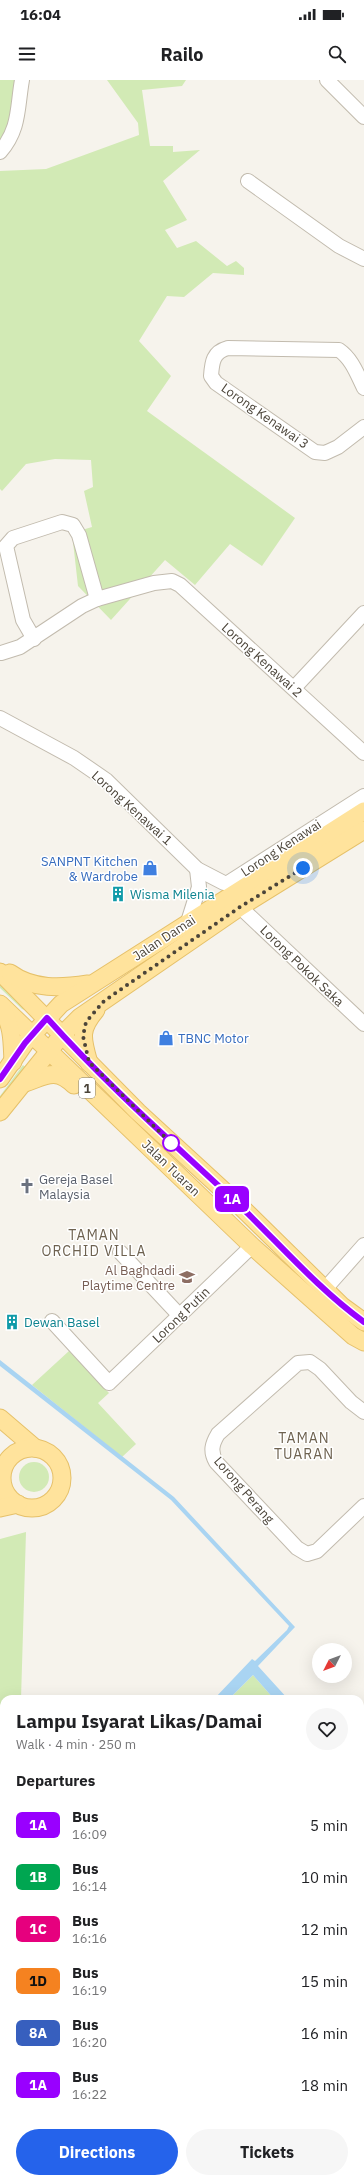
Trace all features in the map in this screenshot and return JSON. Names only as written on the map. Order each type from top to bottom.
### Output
[{"type":"main road","name":"Jalan Damai","points":[[0,1079],[32,1035],[61,1004],[364,811]]},
{"type":"main road","name":"Jalan Damai","points":[[0,1112],[62,1035],[80,1017],[240,907],[364,830]]},
{"type":"main road","points":[[0,966],[17,978],[28,983],[53,990],[94,983]]},
{"type":"main road","name":"Jalan Tuaran","points":[[0,972],[138,1112],[342,1306],[364,1322]]},
{"type":"main road","points":[[89,1062],[83,1036],[86,1022],[104,1001]]},
{"type":"main road","points":[[0,1006],[8,1021],[11,1034],[13,1062]]},
{"type":"main road","name":"Jalan Tuaran","points":[[0,1006],[252,1246],[353,1336],[364,1342]]},
{"type":"main road","points":[[25,1082],[51,1074],[59,1074],[68,1079],[106,1115],[126,1125]]},
{"type":"main road","points":[[0,1418],[35,1448]]},
{"type":"main road","points":[[35,1448],[45,1451],[53,1456],[59,1465],[62,1474],[62,1484],[58,1494],[44,1506],[26,1507],[18,1504],[7,1494],[2,1479],[2,1469],[9,1459],[16,1453],[25,1449],[35,1448]]},
{"type":"main road","points":[[0,1508],[18,1504]]},
{"type":"street","points":[[0,152],[12,137],[18,112],[22,80]]},
{"type":"street","points":[[327,80],[364,117]]},
{"type":"street","points":[[248,181],[339,246],[364,259]]},
{"type":"street","name":"Lorong Kenawai 3","points":[[364,388],[346,355],[339,350],[333,349],[228,348],[219,350],[213,358],[211,367],[211,376],[216,383],[315,452],[325,454],[364,427]]},
{"type":"street","points":[[34,639],[23,620],[6,546],[13,538],[62,522],[73,525],[79,535],[97,599]]},
{"type":"street","name":"Lorong Kenawai 2","points":[[0,653],[20,647],[78,608],[97,599],[154,583],[172,581],[180,585],[364,753]]},
{"type":"street","points":[[294,688],[364,613]]},
{"type":"street","name":"Lorong Kenawai 1","points":[[0,718],[74,758],[106,780],[197,869]]},
{"type":"street","name":"Lorong Kenawai","points":[[197,869],[224,883],[228,883],[364,796]]},
{"type":"street","points":[[188,922],[199,887],[197,869]]},
{"type":"street","name":"Lorong Pokok Saka","points":[[240,907],[364,1024]]},
{"type":"street","points":[[325,1289],[364,1245]]},
{"type":"street","name":"Lorong Putin","points":[[52,1321],[109,1383],[252,1246]]},
{"type":"street","points":[[120,1252],[180,1316]]},
{"type":"street","name":"Lorong Perang","points":[[364,1412],[351,1402],[320,1369],[310,1362],[298,1363],[218,1434],[213,1443],[212,1450],[216,1462],[297,1548],[307,1554],[317,1551],[364,1506]]},
{"type":"green space","points":[[0,80],[17,80],[12,114],[0,145]]},
{"type":"green space","points":[[107,80],[186,80],[182,86],[142,90],[150,146],[173,146],[173,152],[200,150],[163,181],[187,220],[165,230],[177,248],[196,241],[227,266],[236,261],[244,268],[244,275],[213,273],[184,297],[167,296],[139,341],[171,376],[147,411],[295,518],[262,566],[230,544],[195,585],[165,560],[111,620],[78,586],[72,533],[92,527],[84,491],[93,487],[91,460],[55,459],[26,464],[2,491],[0,489],[0,171],[46,169],[139,135],[138,123]]},
{"type":"green space","points":[[0,981],[30,1012],[22,1009],[0,988]]},
{"type":"green space","points":[[23,1065],[27,1069],[0,1102],[0,1096]]},
{"type":"green space","points":[[69,1351],[109,1393],[98,1403],[136,1444],[122,1457],[32,1385]]},
{"type":"green space","points":[[34,1462],[45,1466],[49,1477],[45,1488],[34,1492],[23,1488],[19,1477],[23,1466]]},
{"type":"green space","points":[[26,1532],[21,1695],[0,1695],[0,1539]]},
{"type":"green space","points":[[253,1675],[270,1695],[233,1695]]},
{"type":"water","points":[[0,1360],[174,1497],[295,1627],[258,1666],[284,1695],[270,1695],[253,1675],[233,1695],[218,1695],[252,1659],[255,1661],[287,1630],[289,1626],[171,1500],[0,1366]]},
{"type":"bus line","name":"1A","points":[[0,1079],[25,1043],[47,1018],[138,1112],[236,1202],[342,1306],[364,1322]]},
{"type":"place","name":"SANPNT Kitchen & Wardrobe","points":[[150,868]]},
{"type":"place","name":"Wisma Milenia","points":[[118,894]]},
{"type":"place","name":"TBNC Motor","points":[[166,1038]]},
{"type":"place","name":"Gereja Basel Malaysia","points":[[27,1186]]},
{"type":"place","name":"Al Baghdadi Playtime Centre","points":[[187,1277]]},
{"type":"place","name":"Dewan Basel","points":[[12,1322]]},
{"type":"district","name":"TAMAN ORCHID VILLA","points":[[94,1244]]},
{"type":"district","name":"TAMAN TUARAN","points":[[304,1446]]},
{"type":"route","points":[[171,1143],[175,1147],[89,1062],[84,1046],[83,1036],[86,1022],[104,1001],[240,907],[303,868]]}]
